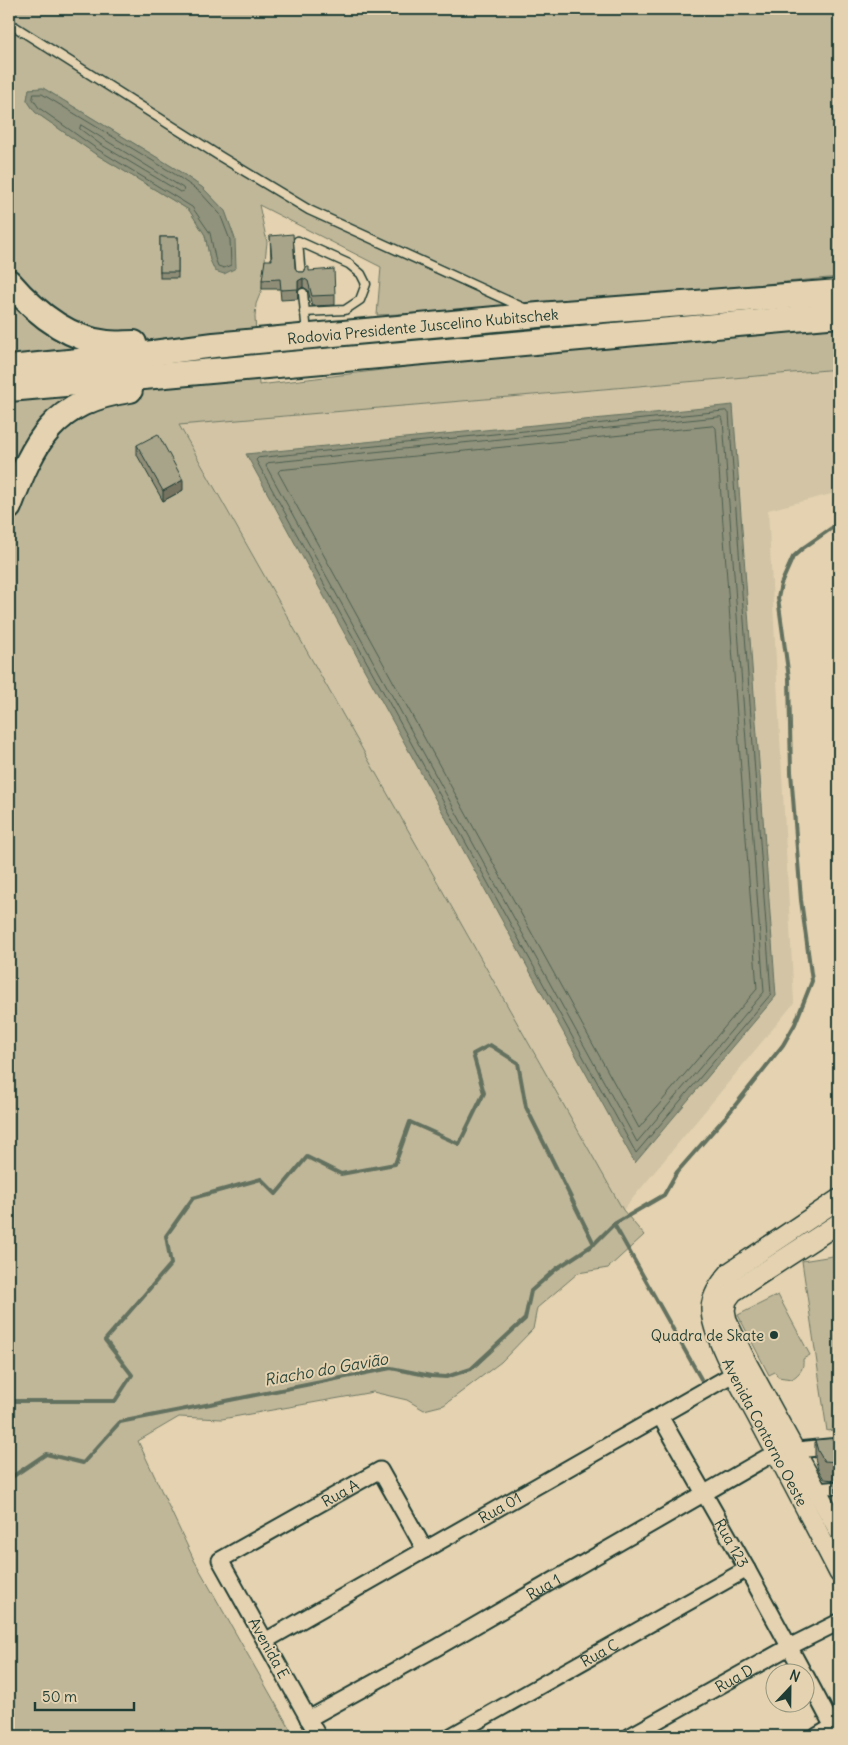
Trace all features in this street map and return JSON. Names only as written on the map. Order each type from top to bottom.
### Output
[{"type":"highway","points":[[9,282],[38,311],[62,328],[84,338],[106,343],[159,342],[214,345]]},
{"type":"highway","name":"Rodovia Presidente Juscelino Kubitschek","points":[[9,368],[308,336],[839,292]]},
{"type":"highway","name":"Rodovia Presidente Juscelino Kubitschek","points":[[9,389],[839,315]]},
{"type":"highway","points":[[9,507],[25,465],[36,445],[61,416],[79,405],[97,398],[120,391],[159,386],[181,380],[191,373]]},
{"type":"street","points":[[838,1225],[733,1292],[718,1309],[714,1296],[720,1283],[730,1272],[839,1199]]},
{"type":"street","name":"Avenida Contorno Oeste","points":[[718,1309],[715,1331],[735,1373],[786,1451],[834,1513],[839,1532]]},
{"type":"street","name":"Avenida Contorno Oeste","points":[[718,1309],[727,1321],[748,1365],[839,1573]]},
{"type":"street","name":"Rua 01","points":[[265,1641],[735,1373]]},
{"type":"street","name":"Rua 123","points":[[660,1416],[797,1662]]},
{"type":"street","points":[[786,1451],[839,1446]]},
{"type":"street","name":"Rua 1","points":[[308,1719],[447,1642],[704,1494],[786,1451]]},
{"type":"street","name":"Rua A","points":[[220,1560],[380,1470],[425,1550]]},
{"type":"street","points":[[816,1489],[839,1487]]},
{"type":"street","name":"Avenida E","points":[[220,1560],[318,1736]]},
{"type":"street","name":"Rua C","points":[[451,1736],[747,1569]]},
{"type":"street","name":"Rua D","points":[[630,1736],[789,1647],[839,1622]]},
{"type":"street","points":[[816,1692],[836,1725],[817,1736]]},
{"type":"lane","points":[[9,22],[73,65],[309,210],[539,316]]},
{"type":"lane","points":[[301,277],[298,241],[349,264],[361,274],[366,284],[360,300],[344,310],[304,312]]},
{"type":"lane","points":[[302,293],[308,336]]},
{"type":"shaded area","points":[[9,9],[839,9],[839,277],[489,310],[377,315],[381,267],[259,205],[267,242],[262,289],[256,304],[255,317],[259,385],[406,367],[416,362],[839,324],[839,369],[179,425],[623,1210],[644,1235],[608,1268],[578,1273],[537,1308],[533,1329],[501,1362],[444,1405],[424,1410],[407,1400],[373,1392],[222,1419],[179,1417],[138,1441],[194,1560],[294,1736],[9,1736]],"holes":[[[43,88],[176,169],[203,188],[225,211],[235,239],[210,260],[205,235],[189,210],[94,153],[35,112],[27,100],[29,89]]]},
{"type":"shaded area","points":[[831,370],[839,438],[839,492],[768,510],[794,1003],[623,1210],[179,424]]},
{"type":"shaded area","points":[[839,1255],[839,1429],[827,1431],[802,1261]]},
{"type":"shaded area","name":"Quadra de Skate","points":[[778,1295],[810,1355],[803,1359],[801,1370],[792,1379],[778,1377],[775,1372],[769,1375],[738,1315]]},
{"type":"water","points":[[43,88],[176,169],[203,188],[225,211],[235,239],[236,268],[224,274],[215,271],[210,260],[205,235],[189,210],[94,153],[35,112],[27,100],[29,89]]},
{"type":"water","points":[[733,405],[776,996],[635,1163],[246,454]]},
{"type":"building","points":[[293,234],[295,268],[298,272],[304,272],[307,267],[309,267],[309,271],[334,269],[335,295],[312,296],[308,281],[303,278],[298,281],[298,289],[281,290],[280,279],[262,280],[265,260],[272,260],[270,236]]},
{"type":"building","points":[[160,237],[178,237],[178,272],[160,272]]},
{"type":"building","points":[[158,434],[183,480],[163,491],[137,445]]},
{"type":"building","points":[[839,1438],[839,1462],[824,1461],[818,1451],[815,1440]]},
{"type":"building","points":[[839,1476],[839,1490],[835,1477]]},
{"type":"waterway","name":"Riacho do Gavião","points":[[9,1479],[46,1454],[83,1463],[120,1422],[391,1368],[446,1377],[471,1369],[525,1319],[531,1291],[556,1269],[594,1244],[614,1224],[664,1195],[677,1172],[729,1113],[783,1045],[795,1024],[812,981],[801,900],[791,772],[789,678],[778,598],[781,584],[793,557],[839,523]]},
{"type":"waterway","points":[[9,1401],[115,1401],[132,1375],[105,1340],[171,1264],[166,1236],[193,1198],[261,1179],[276,1194],[307,1157],[341,1174],[395,1164],[410,1122],[459,1144],[484,1093],[473,1054],[490,1045],[518,1063],[526,1107],[594,1244]]},
{"type":"waterway","points":[[614,1224],[701,1379]]},
{"type":"place","name":"Quadra de Skate","points":[[774,1335]]}]
